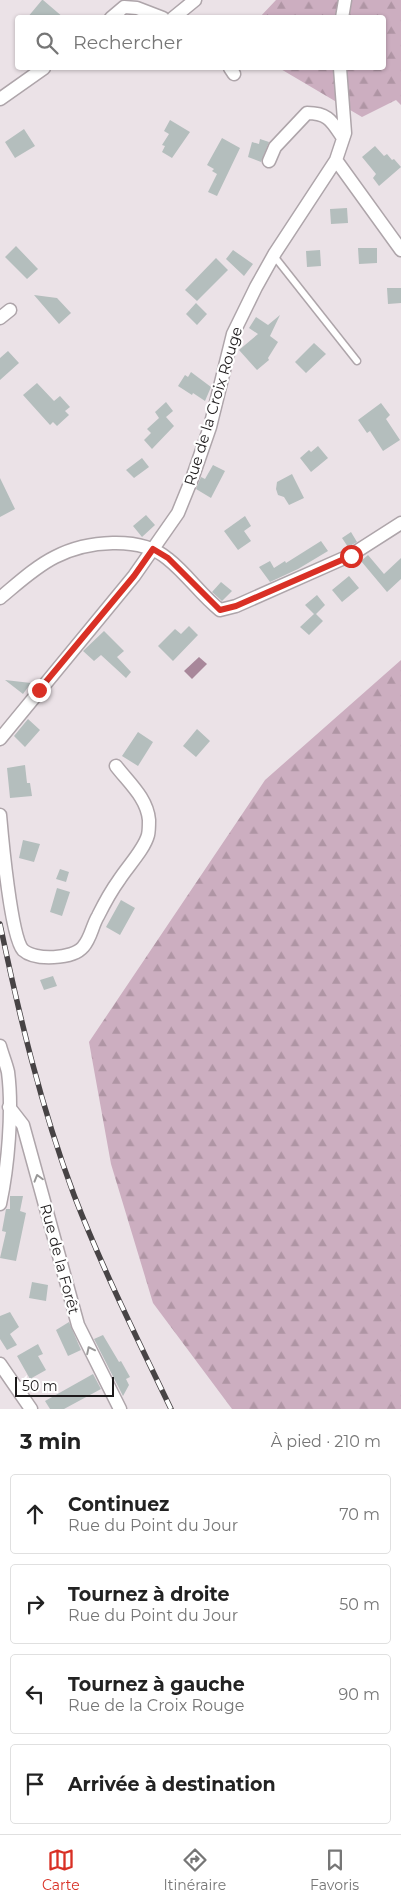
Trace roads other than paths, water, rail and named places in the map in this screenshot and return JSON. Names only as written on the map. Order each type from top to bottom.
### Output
[{"type":"street","points":[[177,15],[195,0]]},
{"type":"street","points":[[342,15],[345,0]]},
{"type":"street","points":[[114,15],[124,7],[137,8],[155,15]]},
{"type":"street","points":[[0,99],[41,70]]},
{"type":"street","name":"Rue de la Croix Rouge","points":[[0,739],[134,576],[178,513],[194,476],[210,427],[232,334],[274,256],[336,160],[345,132],[340,70]]},
{"type":"street","points":[[269,161],[275,148],[307,113],[319,113],[331,120],[343,138]]},
{"type":"street","points":[[336,160],[401,250]]},
{"type":"street","points":[[0,598],[55,557],[90,545],[128,542],[153,549],[168,558],[220,610],[236,606],[351,556],[401,524]]},
{"type":"street","points":[[0,815],[14,931],[23,949],[34,956],[49,958],[76,952],[83,948],[95,920],[148,835],[147,807],[140,795],[116,766]]},
{"type":"street","points":[[0,1046],[8,1072],[9,1107],[6,1176],[0,1204]]},
{"type":"street","name":"Rue de la Forêt","points":[[9,1107],[23,1125],[78,1325],[120,1409]]},
{"type":"street","points":[[0,1364],[31,1409]]},
{"type":"lane","points":[[274,256],[357,361]]},
{"type":"railway","points":[[0,924],[32,1061],[62,1162],[96,1249],[171,1409]]}]
